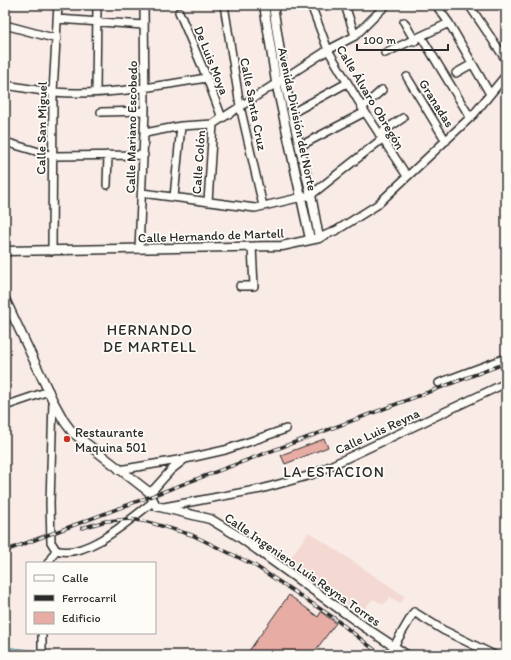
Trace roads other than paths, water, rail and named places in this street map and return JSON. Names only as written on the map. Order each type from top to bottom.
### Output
[{"type":"street","name":"Calle San Miguel","points":[[52,251],[54,92],[58,5]]},
{"type":"street","points":[[96,92],[97,5]]},
{"type":"street","name":"Calle Mariano Escobedo","points":[[138,249],[145,133],[144,5]]},
{"type":"street","name":"Calle Santa Cruz","points":[[224,5],[240,106],[264,206]]},
{"type":"street","name":"Avenida División del Norte","points":[[264,5],[280,80],[310,239]]},
{"type":"street","name":"Avenida División del Norte","points":[[273,5],[280,80],[292,113],[311,195],[319,238]]},
{"type":"street","name":"Calle Álvaro Obregón","points":[[312,5],[328,50],[347,83],[406,176]]},
{"type":"street","points":[[345,5],[355,36]]},
{"type":"street","points":[[145,133],[181,126],[213,124],[328,50],[355,36],[386,5]]},
{"type":"street","points":[[436,5],[449,23],[490,94]]},
{"type":"street","points":[[469,5],[506,60]]},
{"type":"street","name":"De Luis Moya","points":[[179,12],[222,118]]},
{"type":"street","points":[[57,19],[97,23],[144,25]]},
{"type":"street","points":[[404,22],[415,41]]},
{"type":"street","points":[[385,54],[422,38],[449,23]]},
{"type":"street","points":[[5,25],[57,39]]},
{"type":"street","points":[[422,38],[470,117]]},
{"type":"street","points":[[456,73],[472,64]]},
{"type":"street","name":"Calle Hernando de Martell","points":[[5,251],[282,246],[319,238],[337,230],[377,205],[470,117],[506,75]]},
{"type":"street","name":"Granadas","points":[[407,77],[446,141]]},
{"type":"street","points":[[5,85],[54,92],[96,92],[145,88],[207,78]]},
{"type":"street","points":[[292,113],[347,83]]},
{"type":"street","points":[[300,146],[364,110],[382,90]]},
{"type":"street","points":[[101,112],[145,111]]},
{"type":"street","points":[[142,193],[255,208],[311,195],[403,118]]},
{"type":"street","name":"Calle Colón","points":[[208,202],[213,124]]},
{"type":"street","points":[[174,197],[181,126]]},
{"type":"street","points":[[5,142],[53,156],[144,155]]},
{"type":"street","points":[[107,185],[108,155]]},
{"type":"street","points":[[240,286],[254,286],[252,247]]},
{"type":"street","points":[[5,299],[53,401],[72,433],[149,492],[153,502],[103,538],[82,549],[70,551],[56,550]]},
{"type":"street","points":[[439,383],[506,358]]},
{"type":"street","name":"Calle Luis Reyna","points":[[161,508],[261,488],[312,475],[506,383]]},
{"type":"street","points":[[5,406],[49,391]]},
{"type":"street","points":[[53,401],[50,518],[51,542],[56,550]]},
{"type":"street","points":[[120,470],[185,459],[225,450],[286,429]]},
{"type":"street","points":[[149,492],[154,489],[171,470],[185,459]]},
{"type":"street","name":"Calle Ingeniero Luis Reyna Torres","points":[[153,502],[161,508],[210,519],[238,536],[359,624],[407,655]]},
{"type":"street","points":[[49,562],[56,550]]},
{"type":"street","points":[[394,646],[414,612],[443,630],[494,655]]},
{"type":"street","points":[[42,634],[42,655]]},
{"type":"water","points":[[5,647],[56,653],[63,655],[5,655]]},
{"type":"railway","points":[[5,551],[506,363]]},
{"type":"railway","points":[[82,528],[106,521],[130,519],[148,522],[192,535],[254,565],[334,618],[381,655]]},
{"type":"place","name":"Restaurante Maquina 501","points":[[67,439]]},
{"type":"district","name":"HERNANDO DE MARTELL","points":[[150,338]]},
{"type":"district","name":"LA ESTACION","points":[[334,472]]}]
